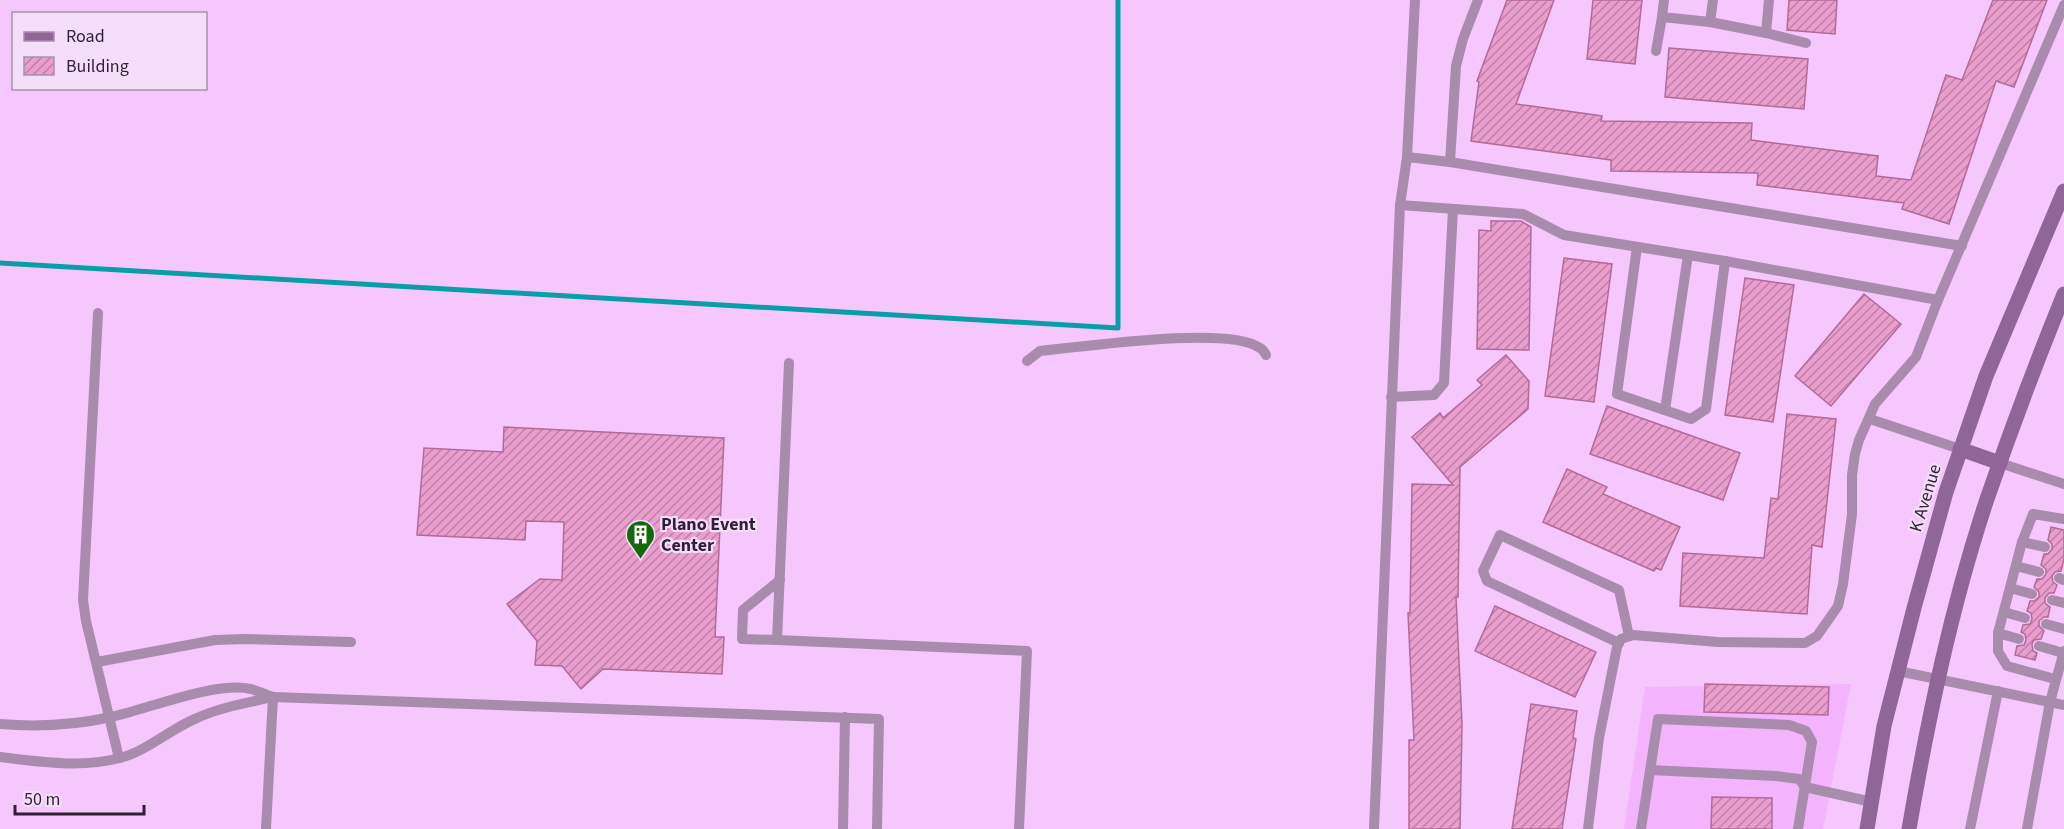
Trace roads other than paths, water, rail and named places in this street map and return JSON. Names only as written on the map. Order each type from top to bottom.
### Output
[{"type":"main road","name":"K Avenue","points":[[1868,829],[1884,726],[1946,492],[1988,370],[2064,192]]},
{"type":"main road","points":[[1909,829],[1926,734],[1939,679],[1986,504],[2026,390],[2064,294]]},
{"type":"main road","points":[[1960,450],[2000,464]]},
{"type":"lane","points":[[1374,829],[1400,206],[1407,157],[1415,0]]},
{"type":"lane","points":[[1450,162],[1456,66],[1463,39],[1478,0]]},
{"type":"lane","points":[[1656,51],[1664,0]]},
{"type":"lane","points":[[1710,22],[1713,0]]},
{"type":"lane","points":[[1766,33],[1769,0]]},
{"type":"lane","points":[[1588,829],[1599,738],[1621,639],[1629,636],[1718,642],[1805,643],[1817,636],[1838,606],[1852,514],[1852,475],[1855,454],[1875,404],[1916,357],[1938,300],[2064,5]]},
{"type":"lane","points":[[1662,17],[1710,22],[1806,43]]},
{"type":"lane","points":[[1407,157],[1450,162],[1962,246]]},
{"type":"lane","points":[[1400,206],[1523,214],[1564,235],[1725,261],[1938,300]]},
{"type":"lane","points":[[1391,397],[1434,394],[1444,383],[1453,209]]},
{"type":"lane","points":[[1637,247],[1617,394],[1691,419],[1706,409],[1725,261]]},
{"type":"lane","points":[[1665,410],[1688,255]]},
{"type":"lane","points":[[98,313],[83,600],[119,758]]},
{"type":"lane","points":[[1027,361],[1040,351],[1185,336],[1245,341],[1260,348],[1266,355]]},
{"type":"lane","points":[[777,640],[789,363]]},
{"type":"lane","points":[[1870,419],[1960,450]]},
{"type":"lane","points":[[2000,464],[2064,484]]},
{"type":"lane","points":[[2055,679],[2007,666],[1998,651],[1998,633],[2022,542],[2033,514],[2064,519]]},
{"type":"lane","points":[[1619,643],[1487,581],[1483,571],[1500,536],[1619,590],[1629,636]]},
{"type":"lane","points":[[2022,542],[2046,548]]},
{"type":"lane","points":[[2016,566],[2038,572]]},
{"type":"lane","points":[[780,580],[743,610],[742,639],[1028,651],[1019,829]]},
{"type":"lane","points":[[2010,588],[2032,594]]},
{"type":"lane","points":[[2052,600],[2064,603]]},
{"type":"lane","points":[[2004,612],[2025,618]]},
{"type":"lane","points":[[2046,624],[2064,629]]},
{"type":"lane","points":[[1998,633],[2019,639]]},
{"type":"lane","points":[[97,662],[216,640],[351,642]]},
{"type":"lane","points":[[2027,829],[2050,702],[2064,652],[2040,646]]},
{"type":"lane","points":[[1898,671],[2064,705]]},
{"type":"lane","points":[[0,724],[65,724],[110,718],[219,689],[249,689],[273,697]]},
{"type":"lane","points":[[1970,829],[1998,691]]},
{"type":"lane","points":[[266,829],[273,697]]},
{"type":"lane","points":[[0,757],[44,763],[84,763],[119,758],[143,750],[196,718],[232,706],[273,697],[879,719],[877,829]]},
{"type":"lane","points":[[843,829],[845,717]]},
{"type":"lane","points":[[1641,829],[1658,719],[1789,724],[1806,730],[1812,742],[1798,829]]},
{"type":"lane","points":[[1650,770],[1799,779],[1805,787],[1872,802]]},
{"type":"waterway","points":[[0,263],[1118,328],[1118,0]]},
{"type":"place","name":"Plano Event Center","points":[[640,560]]}]
